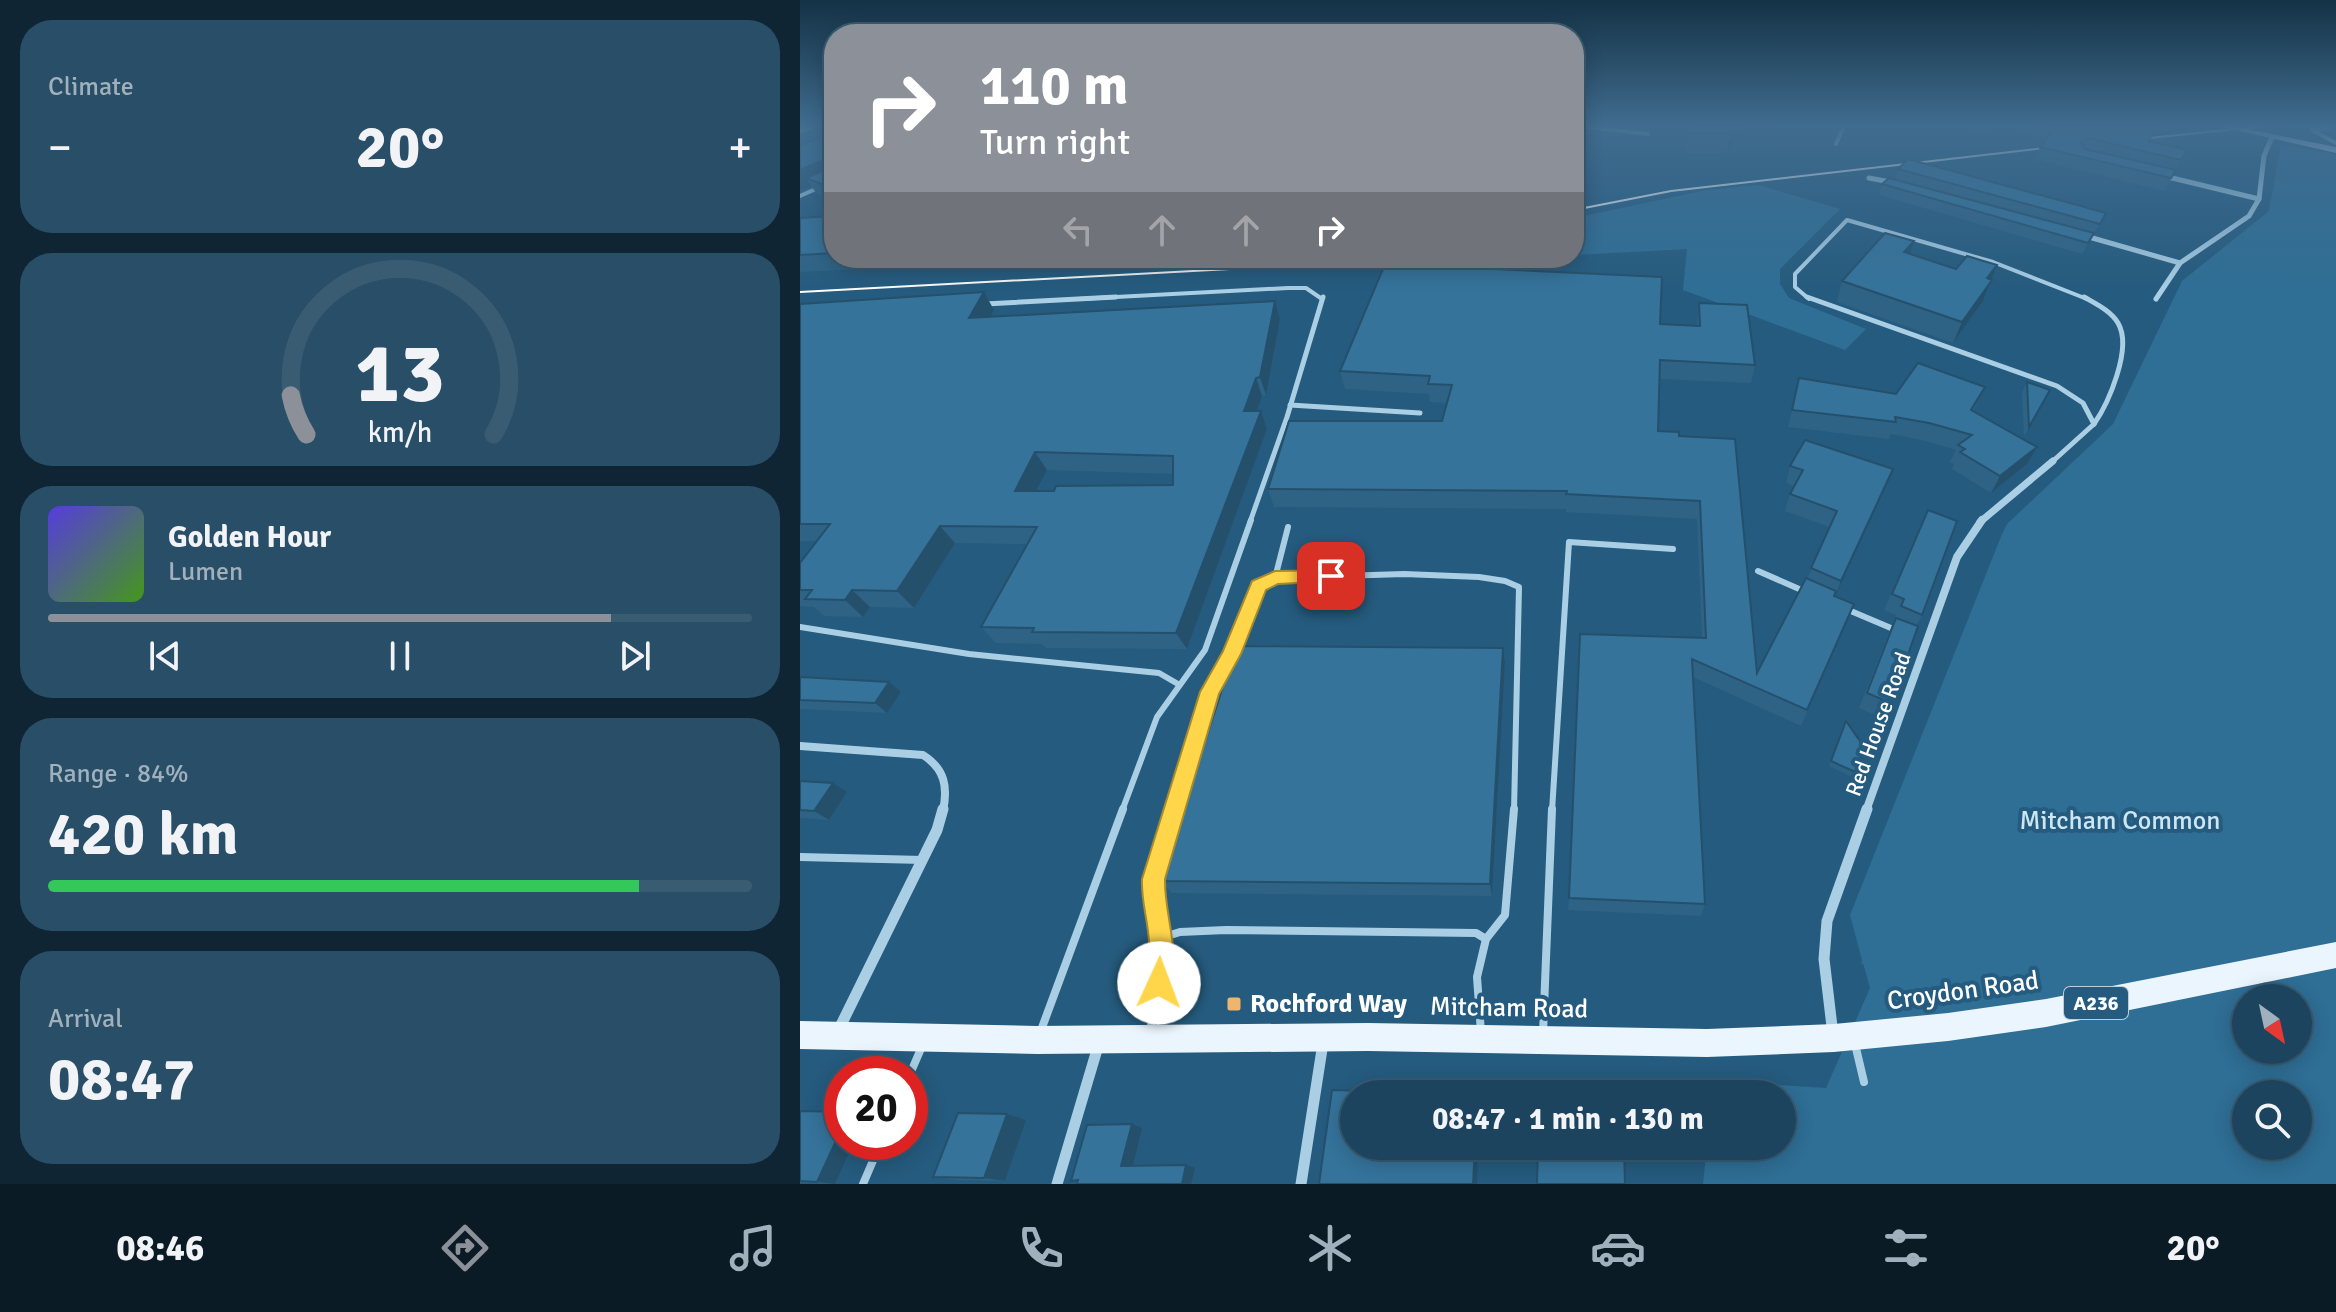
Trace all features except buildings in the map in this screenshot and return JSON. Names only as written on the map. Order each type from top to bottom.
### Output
[{"type":"main road","name":"Croydon Road","points":[[1844,1038],[2046,1013],[2336,955]]},
{"type":"main road","name":"Mitcham Road","points":[[800,1035],[1100,1041],[1324,1037],[1707,1043],[1844,1038]]},
{"type":"street","points":[[1886,181],[1900,184]]},
{"type":"street","points":[[2185,181],[2259,199]]},
{"type":"street","points":[[2156,299],[2180,263],[2243,222],[2259,199],[2261,181]]},
{"type":"street","points":[[2077,234],[2180,263]]},
{"type":"street","name":"Red House Road","points":[[1844,1038],[1824,959],[1827,921],[1926,643],[1964,540],[1984,516],[2053,461]]},
{"type":"street","points":[[800,746],[909,753],[933,760],[942,770],[946,796],[944,811],[923,860],[836,1035]]},
{"type":"street","points":[[1301,1184],[1324,1037]]},
{"type":"street","points":[[1057,1184],[1100,1041]]},
{"type":"lane","points":[[800,196],[824,185]]},
{"type":"lane","points":[[2053,461],[2094,425],[2106,407],[2124,344],[2123,334],[2110,312],[2072,290],[1847,220],[1793,278],[1795,287],[1810,300],[2057,386],[2083,403],[2094,425]]},
{"type":"lane","points":[[982,304],[1306,288],[1323,297],[1290,405],[1205,650],[1157,717],[1037,1040]]},
{"type":"lane","points":[[1290,405],[1420,413]]},
{"type":"lane","points":[[1275,578],[1288,527]]},
{"type":"lane","points":[[1542,1042],[1546,909],[1569,542],[1673,549]]},
{"type":"lane","points":[[1758,571],[1814,595]]},
{"type":"lane","points":[[1149,1040],[1159,983],[1161,938],[1153,902],[1154,879],[1210,692],[1232,654],[1254,591],[1275,578],[1443,574],[1502,578],[1514,581],[1519,587],[1517,779],[1505,915],[1486,939],[1477,977],[1482,1040]]},
{"type":"lane","points":[[1842,607],[1926,643]]},
{"type":"lane","points":[[800,627],[969,654],[1159,673],[1178,684]]},
{"type":"lane","points":[[800,857],[923,860]]},
{"type":"lane","points":[[1161,938],[1180,932],[1241,930],[1476,933],[1486,939]]},
{"type":"lane","points":[[918,1056],[926,1037]]},
{"type":"lane","points":[[1844,1038],[1864,1082]]},
{"type":"lane","points":[[863,1184],[873,1160]]},
{"type":"green space","name":"Mitcham Common","points":[[2274,181],[2336,181],[2336,1184],[1703,1184],[1706,1160],[1796,1160],[1796,1086],[1826,1088],[1870,988],[1863,963],[1861,966],[1850,915],[2002,534],[2007,524],[2113,424],[2182,281],[2269,211]]},
{"type":"green space","points":[[1759,185],[1840,209],[1780,269],[1780,284],[1789,298],[1866,329],[1845,350],[1683,290],[1687,249],[1584,254],[1584,216],[1707,190]]},
{"type":"tram line","points":[[1584,208],[1671,191],[1756,181]]},
{"type":"tram line","points":[[800,292],[1248,268]]},
{"type":"place","name":"Rochford Way","points":[[1234,1004]]},
{"type":"route","points":[[1159,983],[1161,938],[1153,902],[1154,879],[1210,692],[1232,654],[1258,586],[1275,578],[1331,576]]}]
